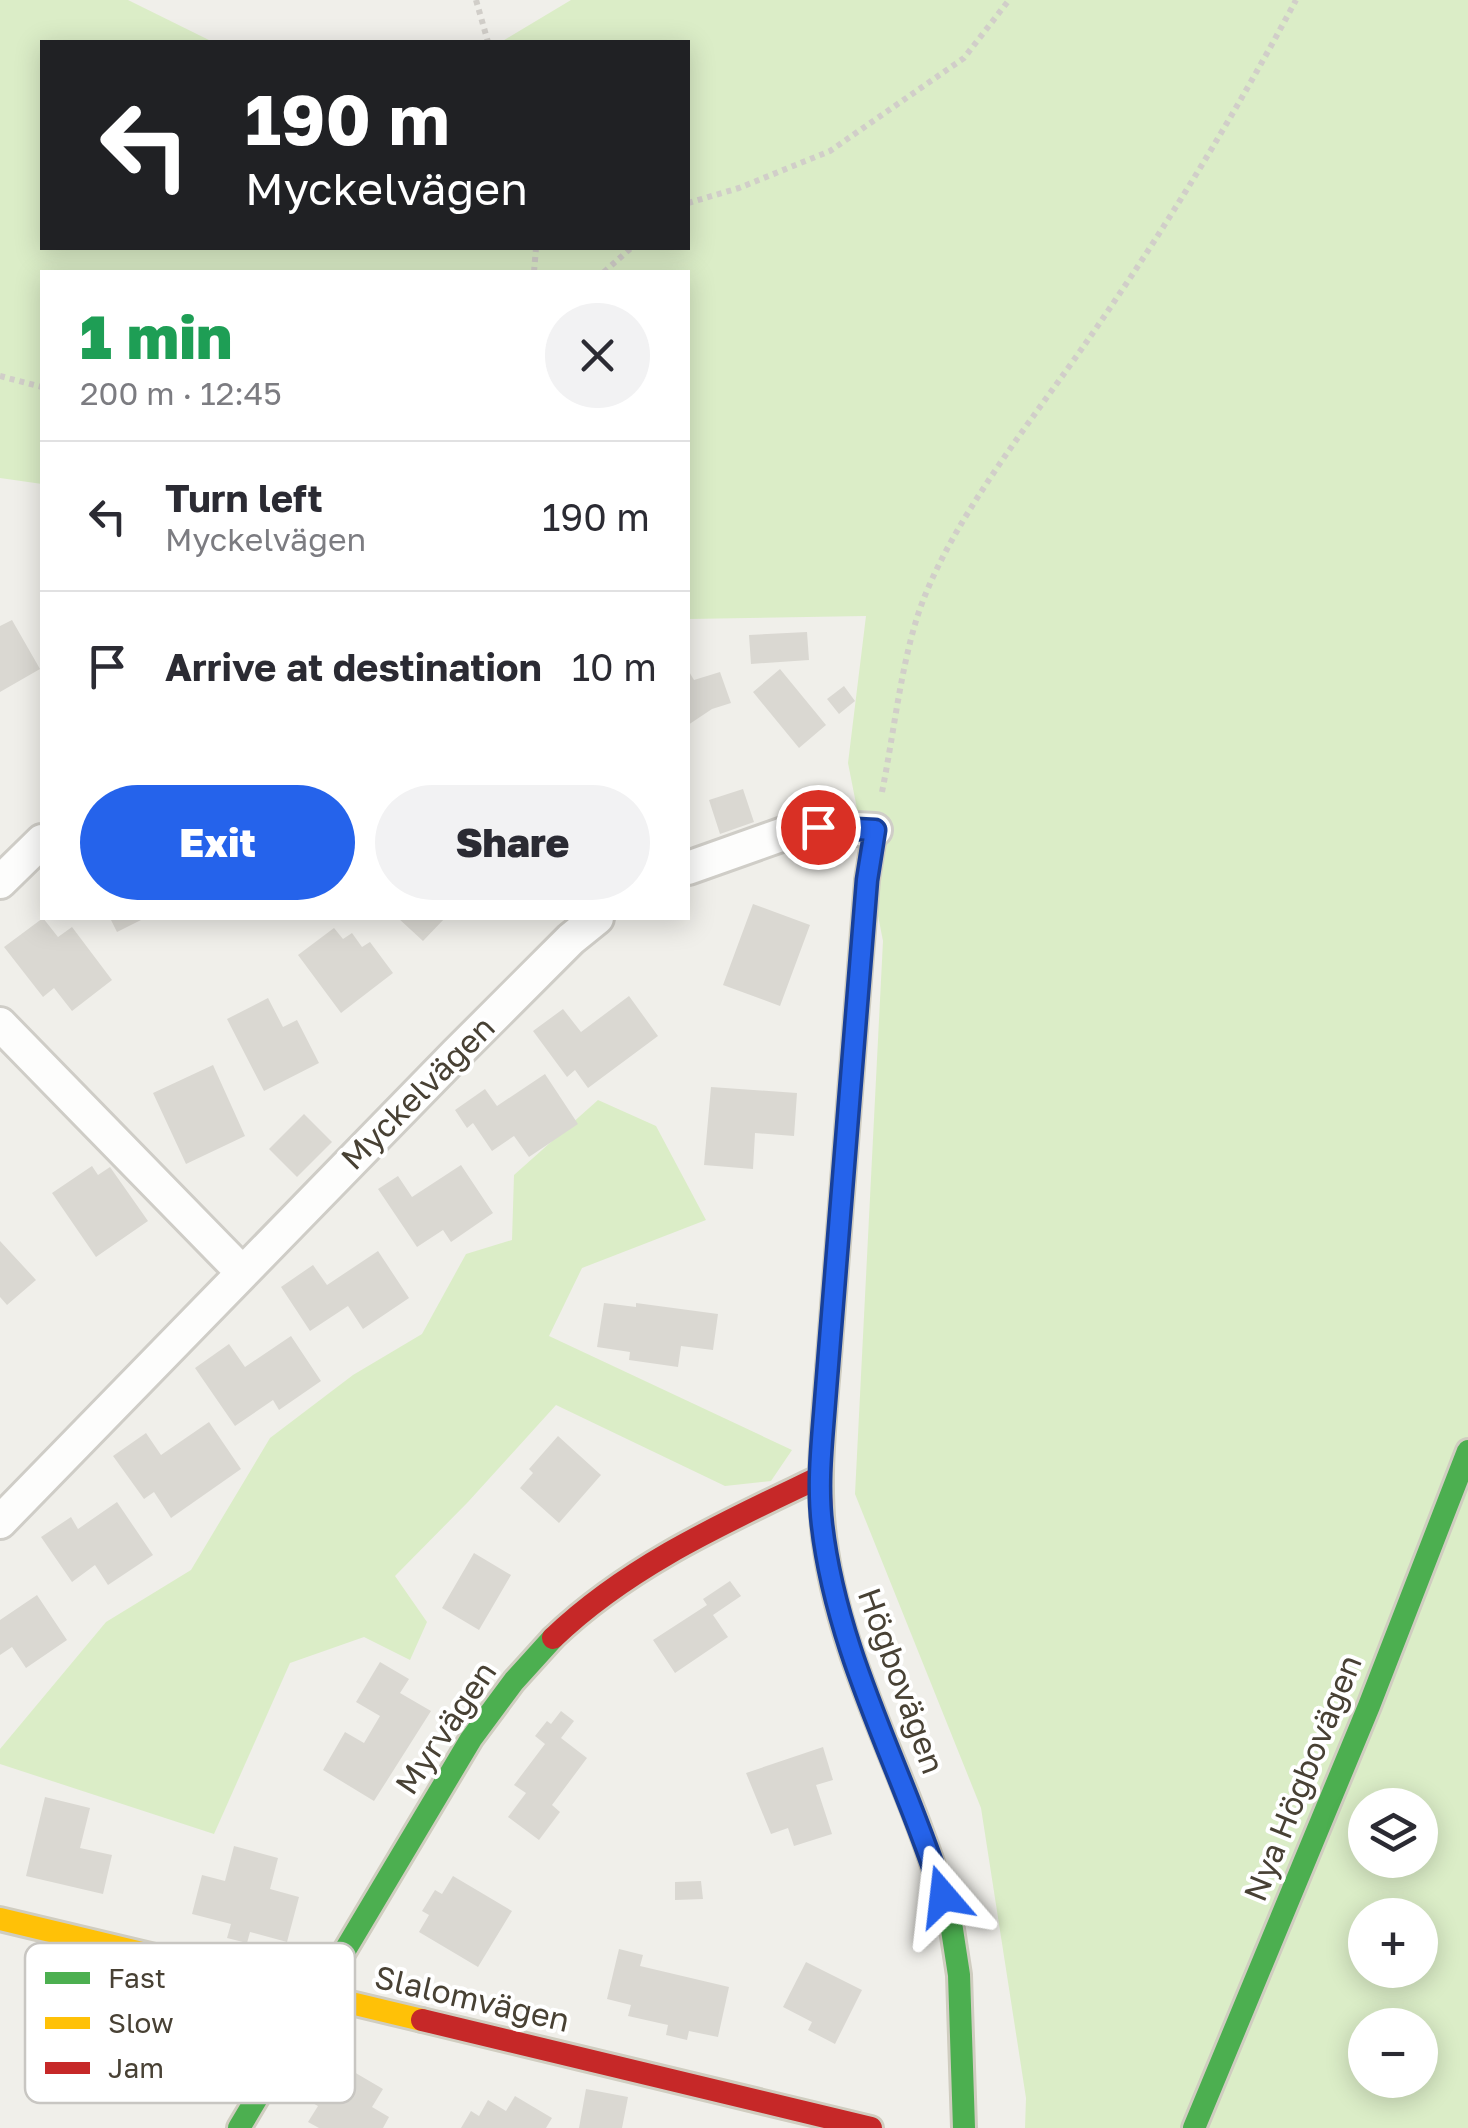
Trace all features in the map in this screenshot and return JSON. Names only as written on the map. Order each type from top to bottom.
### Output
[{"type":"street","points":[[690,867],[792,831],[818,827],[875,830]]},
{"type":"street","name":"Högbovägen","points":[[875,830],[867,880],[820,1478],[826,1555],[852,1658],[926,1844],[951,1923],[963,2002],[960,2105],[964,2128]]},
{"type":"street","points":[[0,882],[40,843]]},
{"type":"street","name":"Myckelvägen","points":[[0,1522],[558,951],[595,920]]},
{"type":"street","points":[[0,1024],[242,1272]]},
{"type":"street","name":"Nya Högbovägen","points":[[1194,2128],[1369,1706],[1468,1451]]},
{"type":"street","name":"Myrvägen","points":[[349,1943],[471,1739],[544,1646],[595,1602],[645,1568],[745,1513],[820,1478]]},
{"type":"street","name":"Slalomvägen","points":[[0,1920],[96,1943]]},
{"type":"street","name":"Slalomvägen","points":[[355,2005],[871,2128]]},
{"type":"street","name":"Myrvägen","points":[[239,2128],[254,2103]]},
{"type":"path","points":[[476,0],[487,40]]},
{"type":"path","points":[[690,202],[739,188],[830,151],[964,58],[1009,0]]},
{"type":"path","points":[[875,830],[916,621],[938,567],[980,496],[1117,298],[1215,144],[1296,0]]},
{"type":"path","points":[[606,270],[629,250]]},
{"type":"path","points":[[0,376],[40,386]]},
{"type":"green space","points":[[0,0],[128,0],[209,40],[40,40],[40,250],[690,250],[690,40],[504,40],[571,0],[1468,0],[1468,2128],[1025,2128],[1026,2098],[981,1808],[855,1494],[883,941],[848,763],[866,616],[690,619],[690,270],[40,270],[40,484],[0,478]]},
{"type":"green space","points":[[598,1100],[656,1126],[706,1220],[582,1268],[549,1336],[792,1450],[771,1481],[725,1486],[556,1405],[395,1576],[427,1622],[410,1660],[364,1637],[290,1663],[214,1834],[0,1764],[0,1749],[106,1622],[191,1570],[270,1438],[353,1375],[422,1334],[466,1254],[512,1240],[514,1175]]},
{"type":"building","points":[[12,620],[40,669],[0,692],[0,626]]},
{"type":"building","points":[[807,632],[809,660],[751,664],[749,635]]},
{"type":"building","points":[[780,669],[826,725],[799,748],[753,692]]},
{"type":"building","points":[[720,672],[731,703],[712,709],[690,724],[690,673],[694,680]]},
{"type":"building","points":[[844,686],[855,701],[839,714],[827,699]]},
{"type":"building","points":[[743,789],[754,822],[720,834],[709,800]]},
{"type":"building","points":[[753,904],[810,925],[780,1006],[723,985]]},
{"type":"building","points":[[40,920],[58,937],[72,927],[112,980],[72,1011],[54,988],[43,997],[4,947]]},
{"type":"building","points":[[111,920],[141,920],[117,932]]},
{"type":"building","points":[[400,920],[443,920],[423,941]]},
{"type":"building","points":[[334,928],[343,939],[352,933],[362,947],[370,942],[393,973],[341,1013],[298,955]]},
{"type":"building","points":[[629,996],[658,1036],[588,1088],[575,1070],[567,1077],[533,1031],[563,1009],[581,1032]]},
{"type":"building","points":[[268,998],[283,1027],[297,1020],[319,1063],[264,1091],[227,1019]]},
{"type":"building","points":[[213,1065],[245,1136],[186,1164],[153,1093]]},
{"type":"building","points":[[545,1074],[578,1124],[529,1157],[514,1136],[492,1151],[473,1123],[467,1128],[455,1110],[485,1089],[497,1106]]},
{"type":"building","points":[[711,1087],[797,1093],[794,1136],[755,1133],[753,1169],[704,1165]]},
{"type":"building","points":[[304,1114],[332,1142],[297,1177],[269,1149]]},
{"type":"building","points":[[461,1165],[493,1213],[451,1242],[443,1230],[417,1247],[378,1189],[398,1176],[412,1197]]},
{"type":"building","points":[[92,1166],[98,1175],[110,1167],[148,1221],[96,1257],[52,1193]]},
{"type":"building","points":[[0,1241],[36,1280],[7,1305],[0,1297]]},
{"type":"building","points":[[378,1251],[409,1298],[363,1329],[348,1306],[310,1331],[281,1287],[313,1265],[327,1285]]},
{"type":"building","points":[[604,1303],[636,1307],[636,1303],[718,1314],[713,1350],[681,1346],[678,1367],[629,1360],[630,1352],[597,1347]]},
{"type":"building","points":[[291,1336],[321,1381],[279,1410],[273,1400],[235,1426],[195,1368],[229,1344],[245,1367]]},
{"type":"building","points":[[209,1422],[241,1469],[171,1518],[154,1492],[144,1499],[113,1456],[146,1433],[161,1455]]},
{"type":"building","points":[[558,1436],[601,1475],[559,1523],[520,1488],[533,1473],[529,1469]]},
{"type":"building","points":[[117,1502],[153,1555],[108,1585],[95,1565],[72,1582],[41,1537],[71,1517],[78,1529]]},
{"type":"building","points":[[474,1553],[511,1575],[479,1630],[442,1608]]},
{"type":"building","points":[[730,1581],[741,1596],[713,1615],[728,1637],[675,1673],[653,1640],[707,1605],[703,1599]]},
{"type":"building","points":[[37,1595],[67,1640],[26,1668],[12,1647],[0,1655],[0,1620]]},
{"type":"building","points":[[380,1662],[409,1679],[400,1693],[431,1711],[374,1801],[323,1770],[345,1732],[364,1743],[380,1716],[356,1702]]},
{"type":"building","points":[[561,1711],[574,1721],[561,1738],[587,1758],[552,1805],[560,1812],[539,1840],[508,1817],[526,1793],[514,1785],[545,1744],[535,1736]]},
{"type":"building","points":[[823,1747],[833,1780],[816,1785],[832,1834],[794,1846],[788,1828],[771,1834],[746,1773]]},
{"type":"building","points":[[45,1797],[90,1808],[80,1848],[112,1855],[103,1894],[26,1876]]},
{"type":"building","points":[[234,1846],[278,1858],[270,1889],[299,1897],[287,1942],[250,1932],[247,1943],[227,1938],[231,1924],[192,1914],[202,1875],[225,1881]]},
{"type":"building","points":[[453,1876],[512,1911],[478,1967],[419,1932],[429,1915],[422,1911],[435,1890],[442,1894]]},
{"type":"building","points":[[701,1881],[703,1899],[675,1900],[675,1882]]},
{"type":"building","points":[[619,1949],[643,1955],[640,1966],[729,1987],[718,2037],[689,2031],[687,2040],[666,2035],[668,2025],[628,2016],[631,2005],[607,1999]]},
{"type":"building","points":[[806,1962],[862,1990],[835,2044],[808,2030],[812,2022],[783,2007]]},
{"type":"building","points":[[355,2073],[383,2089],[372,2107],[389,2117],[383,2128],[319,2128],[308,2122],[318,2106],[313,2103],[355,2103]]},
{"type":"building","points":[[586,2089],[628,2097],[622,2128],[579,2128]]},
{"type":"building","points":[[515,2096],[552,2118],[546,2128],[461,2128],[471,2111],[479,2116],[488,2100],[506,2111]]},
{"type":"traffic: fast","points":[[1194,2128],[1369,1706],[1468,1451]]},
{"type":"traffic: fast","points":[[349,1943],[471,1739],[514,1681],[553,1638]]},
{"type":"traffic: fast","points":[[941,1891],[951,1923],[959,1975],[964,2128]]},
{"type":"traffic: fast","points":[[239,2128],[254,2103]]},
{"type":"traffic: slow","points":[[828,1368],[867,880],[875,830]]},
{"type":"traffic: slow","points":[[0,1919],[100,1943]]},
{"type":"traffic: slow","points":[[355,2004],[422,2020]]},
{"type":"traffic: jam","points":[[828,1368],[821,1506],[835,1595],[861,1681],[941,1891]]},
{"type":"traffic: jam","points":[[553,1638],[582,1612],[646,1567],[714,1528],[820,1477]]},
{"type":"traffic: jam","points":[[422,2020],[871,2128]]},
{"type":"route","points":[[818,827],[875,830],[867,880],[825,1402],[820,1478],[826,1555],[852,1658],[943,1896]]}]
